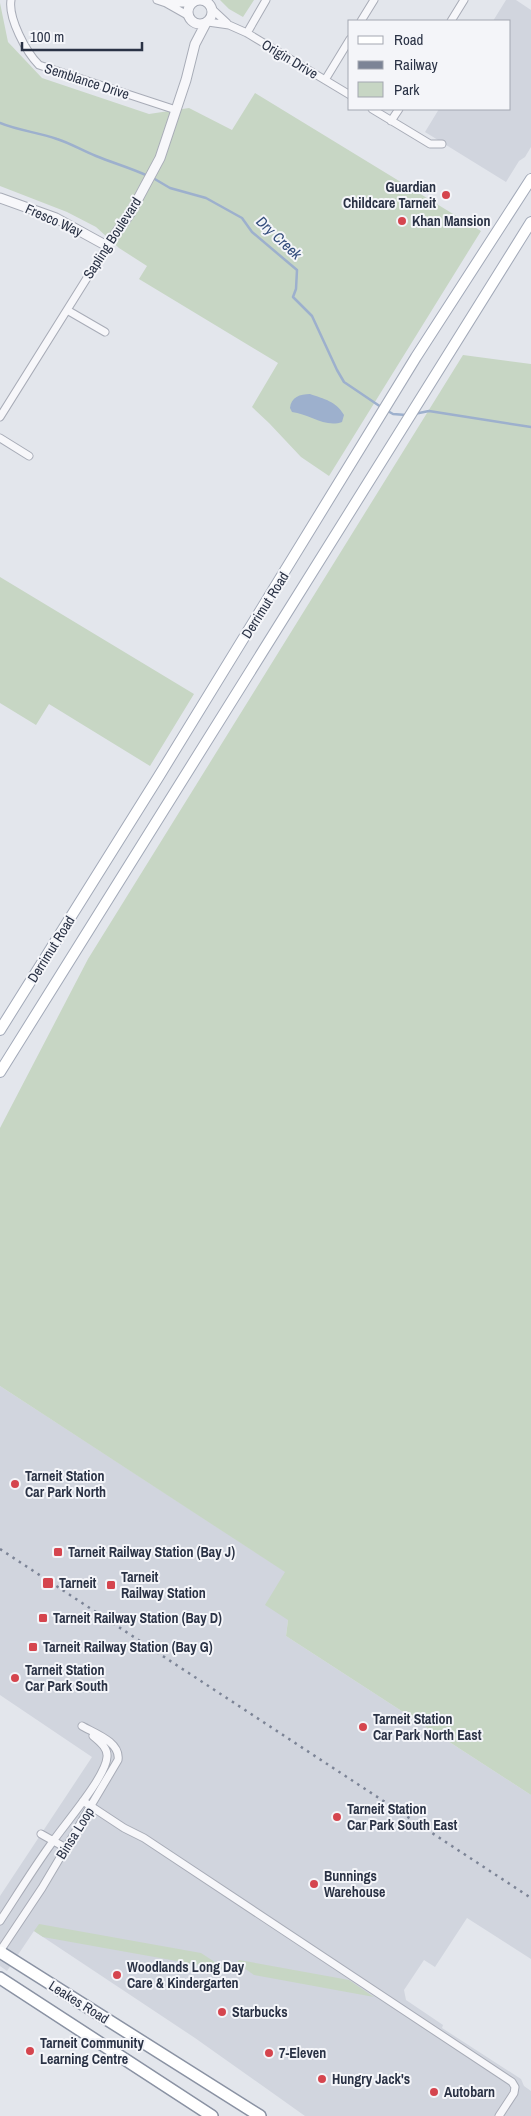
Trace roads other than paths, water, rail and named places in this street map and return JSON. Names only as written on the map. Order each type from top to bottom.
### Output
[{"type":"highway","name":"Leakes Road","points":[[0,1951],[260,2116]]},
{"type":"highway","name":"Leakes Road","points":[[0,1978],[212,2116]]},
{"type":"main road","name":"Derrimut Road","points":[[0,1030],[159,776],[407,371],[531,179]]},
{"type":"main road","name":"Derrimut Road","points":[[0,1072],[531,222]]},
{"type":"street","name":"Semblance Drive","points":[[11,0],[12,20],[38,65],[176,110]]},
{"type":"street","points":[[157,0],[166,3],[197,24],[207,22],[212,15],[211,5],[204,1],[166,3]]},
{"type":"street","points":[[247,33],[266,0]]},
{"type":"street","points":[[362,20],[374,0]]},
{"type":"street","points":[[452,20],[464,0]]},
{"type":"street","points":[[190,18],[189,8],[194,2]]},
{"type":"street","name":"Origin Drive","points":[[211,5],[229,25]]},
{"type":"street","name":"Sapling Boulevard","points":[[190,18],[195,44]]},
{"type":"street","name":"Sapling Boulevard","points":[[0,417],[139,197],[160,158],[195,44],[207,22]]},
{"type":"street","name":"Origin Drive","points":[[207,22],[229,25],[247,33],[348,94]]},
{"type":"street","points":[[325,80],[348,42]]},
{"type":"street","points":[[374,110],[430,144],[442,144]]},
{"type":"street","points":[[392,120],[397,110]]},
{"type":"street","name":"Fresco Way","points":[[0,198],[56,218],[107,246]]},
{"type":"street","points":[[67,310],[105,332]]},
{"type":"street","points":[[0,438],[29,456]]},
{"type":"street","name":"Binsa Loop","points":[[0,1951],[115,1768],[119,1754],[113,1745],[82,1726],[103,1745],[108,1756],[103,1769],[83,1801]]},
{"type":"street","points":[[0,1920],[52,1842],[83,1801],[124,1828],[150,1842],[512,2082],[515,2087],[514,2093],[499,2116]]},
{"type":"street","points":[[41,1834],[52,1842],[66,1848]]},
{"type":"water","points":[[310,394],[329,401],[341,410],[344,415],[342,422],[323,422],[292,412],[290,408],[294,399]]},
{"type":"waterway","name":"Dry Creek","points":[[0,123],[62,141],[148,176]]},
{"type":"waterway","name":"Dry Creek","points":[[153,178],[170,188],[206,198],[242,218],[252,232],[297,270],[296,289],[293,297],[312,316],[344,382],[381,407]]},
{"type":"waterway","name":"Dry Creek","points":[[386,410],[393,414],[406,415]]},
{"type":"waterway","name":"Dry Creek","points":[[414,414],[429,411],[531,427]]},
{"type":"railway","points":[[0,1549],[531,1898]]},
{"type":"place","name":"Guardian Childcare Tarneit","points":[[446,195]]},
{"type":"place","name":"Khan Mansion","points":[[402,221]]},
{"type":"place","name":"Tarneit Station Car Park North","points":[[15,1484]]},
{"type":"place","name":"Tarneit Railway Station (Bay J)","points":[[58,1552]]},
{"type":"place","name":"Tarneit","points":[[48,1583]]},
{"type":"place","name":"Tarneit Railway Station","points":[[111,1585]]},
{"type":"place","name":"Tarneit Railway Station (Bay D)","points":[[43,1618]]},
{"type":"place","name":"Tarneit Railway Station (Bay G)","points":[[33,1647]]},
{"type":"place","name":"Tarneit Station Car Park South","points":[[15,1678]]},
{"type":"place","name":"Tarneit Station Car Park North East","points":[[363,1727]]},
{"type":"place","name":"Tarneit Station Car Park South East","points":[[337,1817]]},
{"type":"place","name":"Bunnings Warehouse","points":[[314,1884]]},
{"type":"place","name":"Woodlands Long Day Care & Kindergarten","points":[[117,1975]]},
{"type":"place","name":"Starbucks","points":[[222,2012]]},
{"type":"place","name":"Tarneit Community Learning Centre","points":[[30,2051]]},
{"type":"place","name":"7-Eleven","points":[[269,2053]]},
{"type":"place","name":"Hungry Jack's","points":[[322,2079]]},
{"type":"place","name":"Autobarn","points":[[434,2092]]}]
